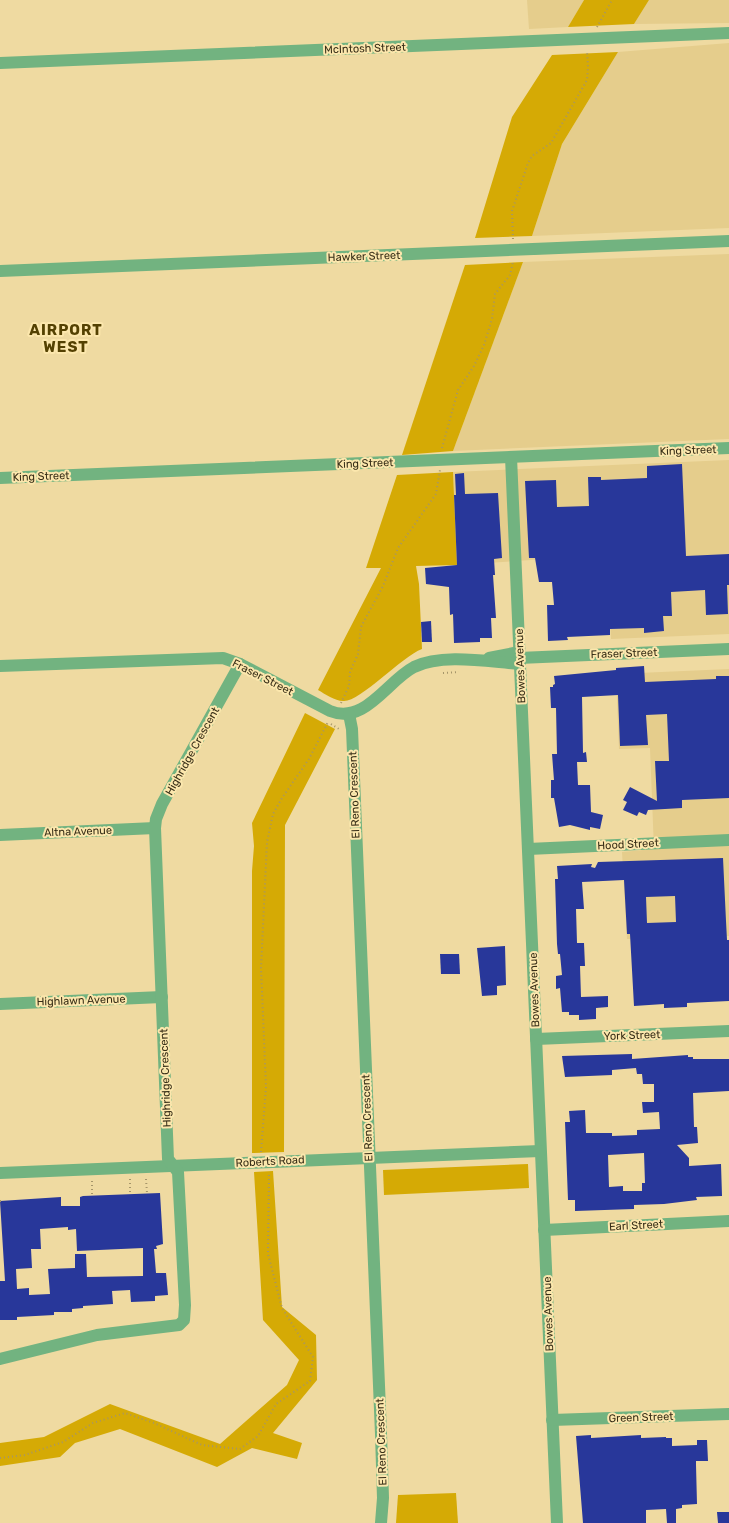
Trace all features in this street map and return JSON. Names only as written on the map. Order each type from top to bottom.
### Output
[{"type":"street","name":"McIntosh Street","points":[[0,63],[729,33]]},
{"type":"street","name":"Hawker Street","points":[[0,271],[729,241]]},
{"type":"street","name":"King Street","points":[[0,478],[729,448]]},
{"type":"street","name":"Bowes Avenue","points":[[511,457],[556,1523]]},
{"type":"street","name":"Fraser Street","points":[[0,666],[215,657],[227,659],[240,664],[336,714],[349,714],[361,710],[405,673],[420,664],[434,661],[729,649]]},
{"type":"street","name":"Highridge Crescent","points":[[0,1359],[97,1335],[179,1325],[184,1320],[185,1305],[178,1172],[168,1159],[155,828],[156,819],[162,804],[240,664]]},
{"type":"street","name":"El Reno Crescent","points":[[349,714],[352,730],[383,1498],[381,1523]]},
{"type":"street","name":"Altna Avenue","points":[[0,834],[155,828]]},
{"type":"street","name":"Hood Street","points":[[528,849],[729,840]]},
{"type":"street","name":"Highlawn Avenue","points":[[0,1004],[162,997]]},
{"type":"street","name":"York Street","points":[[536,1039],[729,1031]]},
{"type":"street","name":"Roberts Road","points":[[0,1173],[540,1151]]},
{"type":"street","name":"Earl Street","points":[[544,1230],[729,1221]]},
{"type":"street","name":"Green Street","points":[[552,1420],[729,1414]]},
{"type":"path","points":[[514,250],[512,211],[528,163],[532,156],[551,143],[587,80],[587,51],[591,39],[612,0]]},
{"type":"path","points":[[432,472],[447,471]]},
{"type":"path","points":[[438,673],[462,672]]},
{"type":"path","points":[[321,719],[344,731],[352,730]]},
{"type":"path","points":[[0,1458],[25,1456],[62,1442],[94,1423],[125,1413],[154,1423],[202,1445],[240,1449],[258,1436],[276,1404],[310,1381],[313,1357],[282,1308],[268,1254],[270,1161]]},
{"type":"path","points":[[130,1179],[130,1194]]},
{"type":"path","points":[[146,1179],[147,1193]]},
{"type":"path","points":[[92,1181],[92,1194]]},
{"type":"shaded area","points":[[527,0],[584,0],[568,27],[529,29]]},
{"type":"shaded area","points":[[584,0],[649,0],[634,24],[568,27]]},
{"type":"shaded area","points":[[649,0],[729,0],[729,23],[634,24]]},
{"type":"shaded area","points":[[729,43],[729,228],[532,236],[562,144],[618,52]]},
{"type":"shaded area","points":[[618,52],[562,144],[532,236],[475,238],[512,117],[552,55]]},
{"type":"shaded area","points":[[729,254],[729,439],[453,451],[523,262]]},
{"type":"shaded area","points":[[523,262],[453,451],[402,455],[465,265]]},
{"type":"shaded area","points":[[729,460],[729,634],[611,639],[608,555],[457,565],[453,472]]},
{"type":"shaded area","points":[[453,472],[457,565],[416,566],[419,584],[422,649],[350,700],[343,701],[330,697],[318,690],[381,568],[366,568],[397,475]]},
{"type":"shaded area","points":[[729,669],[729,936],[627,939],[622,852],[654,849],[650,748],[619,749],[616,674]]},
{"type":"shaded area","points":[[305,713],[335,729],[285,825],[284,1152],[252,1153],[252,871],[254,846],[252,823]]},
{"type":"shaded area","points":[[528,1164],[529,1188],[384,1195],[383,1170]]},
{"type":"shaded area","points":[[273,1171],[282,1307],[316,1335],[317,1380],[273,1433],[302,1443],[297,1459],[252,1448],[217,1467],[120,1429],[75,1443],[60,1457],[0,1466],[0,1443],[44,1437],[110,1404],[220,1444],[287,1385],[299,1360],[263,1320],[254,1172]]},
{"type":"shaded area","points":[[456,1493],[458,1523],[396,1523],[398,1495]]},
{"type":"building","points":[[682,464],[686,556],[729,554],[729,585],[727,585],[728,614],[706,615],[705,590],[671,592],[672,616],[663,616],[664,631],[644,633],[644,628],[610,629],[610,635],[567,637],[568,640],[548,641],[547,605],[554,605],[552,582],[539,582],[535,558],[529,558],[525,481],[556,480],[557,507],[589,506],[588,477],[601,477],[601,480],[647,478],[647,466]]},
{"type":"building","points":[[464,473],[465,494],[498,493],[502,558],[494,559],[495,575],[493,575],[496,618],[491,618],[492,638],[480,638],[480,642],[454,643],[453,614],[450,615],[449,587],[426,584],[425,568],[457,565],[454,495],[456,495],[455,474]]},
{"type":"building","points":[[431,621],[432,642],[422,642],[421,622]]},
{"type":"building","points":[[644,666],[645,682],[716,679],[716,676],[729,676],[729,798],[682,800],[682,808],[648,810],[646,815],[639,812],[637,816],[623,810],[627,802],[623,800],[630,787],[657,801],[655,761],[669,761],[667,714],[646,715],[648,745],[620,746],[618,695],[582,697],[583,753],[586,752],[587,762],[577,762],[578,785],[590,785],[591,812],[603,815],[600,829],[590,827],[590,830],[570,825],[559,827],[554,798],[551,798],[551,780],[554,780],[552,754],[557,754],[556,708],[551,708],[550,687],[553,687],[555,684],[554,676]]},
{"type":"building","points":[[723,858],[727,940],[729,940],[729,1001],[687,1003],[687,1007],[664,1008],[664,1004],[634,1006],[630,934],[627,934],[624,880],[582,882],[584,909],[576,909],[577,943],[584,943],[585,966],[580,966],[581,997],[608,996],[608,1007],[596,1008],[596,1019],[579,1020],[579,1015],[569,1015],[569,1012],[562,1012],[560,988],[556,989],[556,976],[562,975],[560,954],[558,954],[557,944],[555,879],[558,879],[557,866],[592,864],[591,867],[595,868],[598,862]],"holes":[[[675,896],[676,922],[647,923],[646,897]]]},
{"type":"building","points":[[505,946],[506,985],[497,986],[497,995],[482,996],[477,948]]},
{"type":"building","points":[[440,954],[459,954],[460,974],[441,974]]},
{"type":"building","points":[[632,1054],[632,1059],[688,1055],[688,1057],[693,1057],[693,1059],[729,1059],[729,1091],[693,1093],[694,1127],[697,1127],[698,1143],[677,1145],[689,1158],[689,1166],[721,1164],[722,1196],[696,1197],[697,1200],[664,1204],[634,1205],[634,1209],[575,1211],[575,1200],[568,1200],[565,1122],[570,1122],[569,1111],[585,1110],[586,1133],[612,1133],[612,1136],[637,1135],[637,1130],[660,1129],[659,1112],[643,1113],[642,1102],[654,1102],[654,1084],[643,1084],[642,1074],[637,1074],[636,1068],[612,1070],[612,1075],[565,1077],[562,1056]],"holes":[[[644,1153],[645,1183],[642,1183],[642,1191],[623,1191],[623,1186],[609,1187],[608,1155]]]},
{"type":"building","points":[[160,1193],[163,1244],[156,1246],[157,1249],[154,1249],[156,1273],[166,1273],[168,1295],[155,1296],[155,1301],[131,1302],[130,1290],[112,1291],[113,1304],[83,1306],[83,1308],[72,1309],[72,1312],[54,1312],[54,1315],[17,1317],[17,1320],[0,1320],[0,1281],[5,1281],[0,1201],[61,1197],[61,1206],[80,1206],[80,1197]],"holes":[[[68,1227],[68,1230],[76,1229],[77,1251],[143,1248],[143,1276],[87,1277],[86,1254],[75,1254],[75,1268],[48,1269],[50,1294],[29,1295],[29,1288],[17,1289],[16,1269],[32,1268],[31,1249],[41,1249],[40,1229]]]},
{"type":"building","points":[[591,1435],[591,1438],[641,1435],[641,1438],[666,1437],[672,1438],[672,1446],[697,1445],[697,1440],[707,1440],[708,1461],[696,1461],[697,1504],[682,1505],[682,1508],[676,1509],[676,1523],[667,1523],[666,1509],[646,1510],[646,1523],[583,1523],[576,1436]]},
{"type":"building","points":[[717,1512],[729,1512],[729,1523],[718,1523]]},
{"type":"district","name":"AIRPORT WEST","points":[[66,338]]}]
